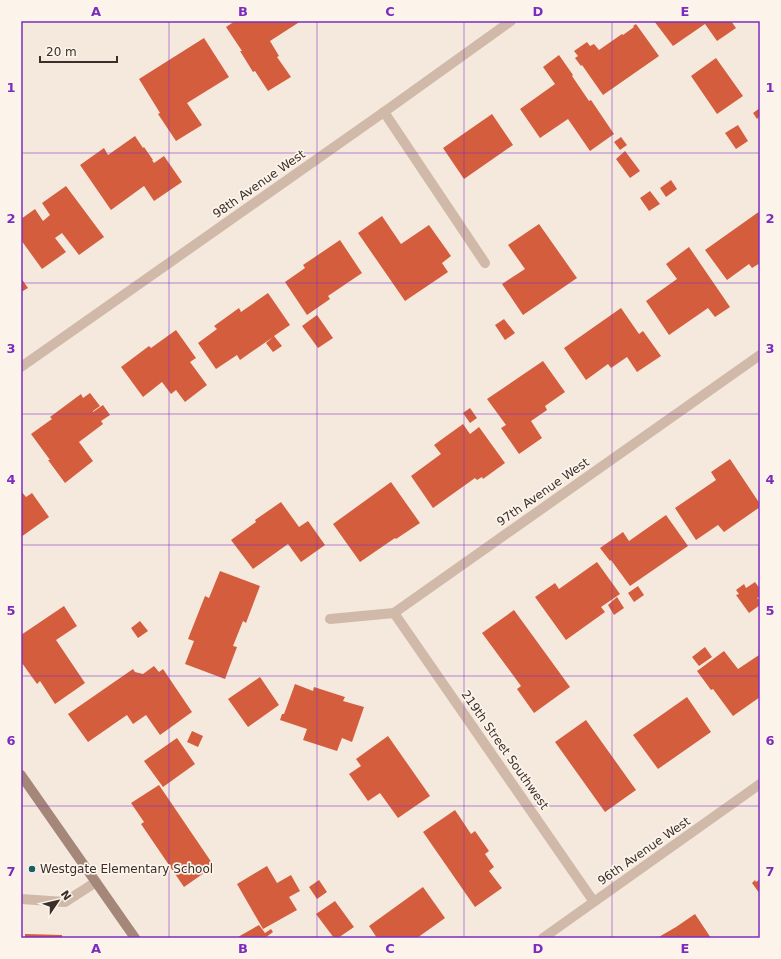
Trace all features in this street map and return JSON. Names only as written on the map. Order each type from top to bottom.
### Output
[{"type":"main road","points":[[21,775],[135,938]]},
{"type":"street","name":"98th Avenue West","points":[[21,367],[511,21]]},
{"type":"street","points":[[384,112],[485,263]]},
{"type":"street","name":"97th Avenue West","points":[[330,619],[394,613],[760,355]]},
{"type":"street","name":"219th Street Southwest","points":[[394,613],[594,902]]},
{"type":"street","name":"96th Avenue West","points":[[542,938],[760,784]]},
{"type":"street","points":[[21,899],[66,902],[96,882]]},
{"type":"building","points":[[235,21],[301,21],[270,41],[279,56],[277,57],[291,77],[268,91],[255,71],[253,72],[240,51],[242,51],[226,27]]},
{"type":"building","points":[[654,21],[731,21],[736,28],[717,41],[705,24],[673,46]]},
{"type":"building","points":[[636,24],[659,56],[603,95],[582,65],[581,66],[575,58],[578,56],[574,51],[587,42],[590,46],[594,44],[599,50],[622,34],[623,35]]},
{"type":"building","points":[[204,38],[229,77],[187,103],[202,125],[176,141],[158,114],[160,113],[139,79]]},
{"type":"building","points":[[559,55],[589,101],[591,100],[614,134],[590,151],[568,119],[540,138],[520,109],[555,84],[543,67]]},
{"type":"building","points":[[716,58],[743,96],[717,114],[691,76]]},
{"type":"building","points":[[760,108],[760,118],[759,117],[757,119],[753,113]]},
{"type":"building","points":[[492,114],[513,145],[464,179],[443,148]]},
{"type":"building","points":[[738,125],[748,141],[736,149],[725,133]]},
{"type":"building","points":[[135,136],[154,163],[164,156],[182,182],[154,201],[144,186],[111,210],[80,165],[104,148],[108,155]]},
{"type":"building","points":[[621,137],[627,145],[620,150],[614,142]]},
{"type":"building","points":[[625,151],[640,171],[630,178],[616,159]]},
{"type":"building","points":[[671,180],[677,189],[666,197],[660,188]]},
{"type":"building","points":[[66,186],[104,237],[79,255],[62,233],[55,238],[66,252],[42,269],[21,240],[21,219],[35,209],[43,221],[50,215],[42,203]]},
{"type":"building","points":[[650,191],[660,204],[649,211],[640,198]]},
{"type":"building","points":[[760,211],[760,263],[752,268],[749,264],[727,280],[705,250]]},
{"type":"building","points":[[382,216],[401,244],[429,225],[451,256],[442,263],[448,272],[405,301],[358,233]]},
{"type":"building","points":[[539,224],[577,278],[523,315],[502,284],[525,269],[508,245]]},
{"type":"building","points":[[340,240],[362,273],[328,296],[330,299],[307,315],[285,282],[305,268],[303,265]]},
{"type":"building","points":[[689,247],[730,307],[715,317],[708,308],[669,335],[646,301],[677,279],[666,264]]},
{"type":"building","points":[[21,278],[28,288],[21,292]]},
{"type":"building","points":[[268,293],[290,325],[274,336],[282,346],[273,352],[266,343],[273,337],[240,360],[237,355],[216,369],[198,343],[217,329],[214,326],[239,308],[241,312]]},
{"type":"building","points":[[621,308],[639,334],[643,331],[661,356],[637,372],[627,357],[611,368],[608,364],[586,380],[564,348]]},
{"type":"building","points":[[317,315],[333,338],[318,348],[302,326]]},
{"type":"building","points":[[504,319],[515,333],[505,340],[495,325]]},
{"type":"building","points":[[176,330],[196,358],[190,362],[207,385],[185,402],[176,390],[171,394],[162,382],[143,397],[121,367],[149,346],[151,348]]},
{"type":"building","points":[[543,361],[565,392],[545,406],[547,410],[531,421],[542,438],[519,454],[501,428],[506,425],[487,399]]},
{"type":"building","points":[[90,393],[100,406],[93,412],[103,405],[110,415],[101,421],[103,424],[79,442],[93,461],[65,483],[31,434],[52,419],[50,417],[81,394],[83,398]]},
{"type":"building","points":[[470,408],[477,418],[470,423],[463,413]]},
{"type":"building","points":[[463,424],[470,434],[479,427],[505,463],[483,479],[482,477],[477,480],[475,478],[433,508],[411,476],[441,454],[434,445]]},
{"type":"building","points":[[730,459],[760,504],[760,507],[724,532],[718,525],[696,540],[675,508],[716,480],[711,472]]},
{"type":"building","points":[[391,482],[420,523],[360,562],[333,524]]},
{"type":"building","points":[[21,491],[26,497],[32,493],[49,517],[21,537]]},
{"type":"building","points":[[281,502],[299,527],[308,521],[325,545],[301,562],[288,544],[253,569],[231,540],[256,522],[255,520]]},
{"type":"building","points":[[666,515],[688,546],[630,586],[600,548],[623,532],[629,541]]},
{"type":"building","points":[[597,562],[620,594],[601,607],[605,612],[566,640],[535,597],[555,583],[559,589]]},
{"type":"building","points":[[220,571],[260,586],[246,623],[243,621],[233,646],[237,647],[225,679],[185,664],[194,641],[188,639],[205,596],[209,598]]},
{"type":"building","points":[[755,582],[760,589],[760,596],[757,598],[760,601],[760,605],[749,613],[736,595],[739,594],[736,590],[744,584],[746,588]]},
{"type":"building","points":[[638,586],[644,595],[634,602],[628,593]]},
{"type":"building","points":[[617,597],[624,608],[614,615],[608,605]]},
{"type":"building","points":[[64,606],[77,626],[56,640],[85,683],[55,704],[40,681],[37,684],[22,663],[21,664],[21,635]]},
{"type":"building","points":[[514,610],[570,687],[534,713],[517,689],[521,686],[482,633]]},
{"type":"building","points":[[140,621],[148,631],[138,638],[131,628]]},
{"type":"building","points":[[705,647],[712,657],[699,666],[692,657]]},
{"type":"building","points":[[724,651],[738,669],[759,655],[760,657],[760,697],[733,716],[713,689],[711,690],[697,671]]},
{"type":"building","points":[[154,666],[159,672],[163,669],[192,712],[160,735],[146,715],[133,724],[127,715],[88,742],[68,714],[133,669],[135,672],[143,674]]},
{"type":"building","points":[[260,677],[279,705],[248,727],[228,699]]},
{"type":"building","points":[[295,684],[313,691],[314,687],[345,697],[343,701],[364,707],[352,742],[342,738],[337,751],[303,740],[307,729],[280,720],[282,714],[284,714]]},
{"type":"building","points":[[687,697],[711,732],[658,769],[633,735]]},
{"type":"building","points":[[586,720],[636,790],[605,812],[555,742]]},
{"type":"building","points":[[192,731],[203,736],[198,747],[187,742]]},
{"type":"building","points":[[388,736],[430,796],[398,818],[380,793],[368,801],[349,774],[361,766],[356,759]]},
{"type":"building","points":[[177,738],[195,764],[163,787],[144,761]]},
{"type":"building","points":[[159,785],[214,866],[184,887],[141,824],[144,822],[131,803]]},
{"type":"building","points":[[455,810],[471,834],[475,831],[489,851],[485,854],[494,867],[489,871],[502,888],[475,907],[423,832]]},
{"type":"building","points":[[267,866],[277,883],[291,875],[300,891],[289,897],[297,910],[263,929],[237,884]]},
{"type":"building","points":[[760,879],[760,894],[752,883],[755,880],[756,882]]},
{"type":"building","points":[[319,880],[327,892],[317,899],[309,887]]},
{"type":"building","points":[[423,887],[445,918],[417,938],[377,938],[369,926]]},
{"type":"building","points":[[335,901],[354,927],[338,938],[334,938],[316,914]]},
{"type":"building","points":[[695,914],[711,938],[657,938],[676,927]]},
{"type":"building","points":[[259,925],[265,933],[271,929],[273,932],[265,938],[238,937]]},
{"type":"building","points":[[25,934],[62,935],[62,938],[25,938]]},
{"type":"place","name":"Westgate Elementary School","points":[[32,869]]}]
